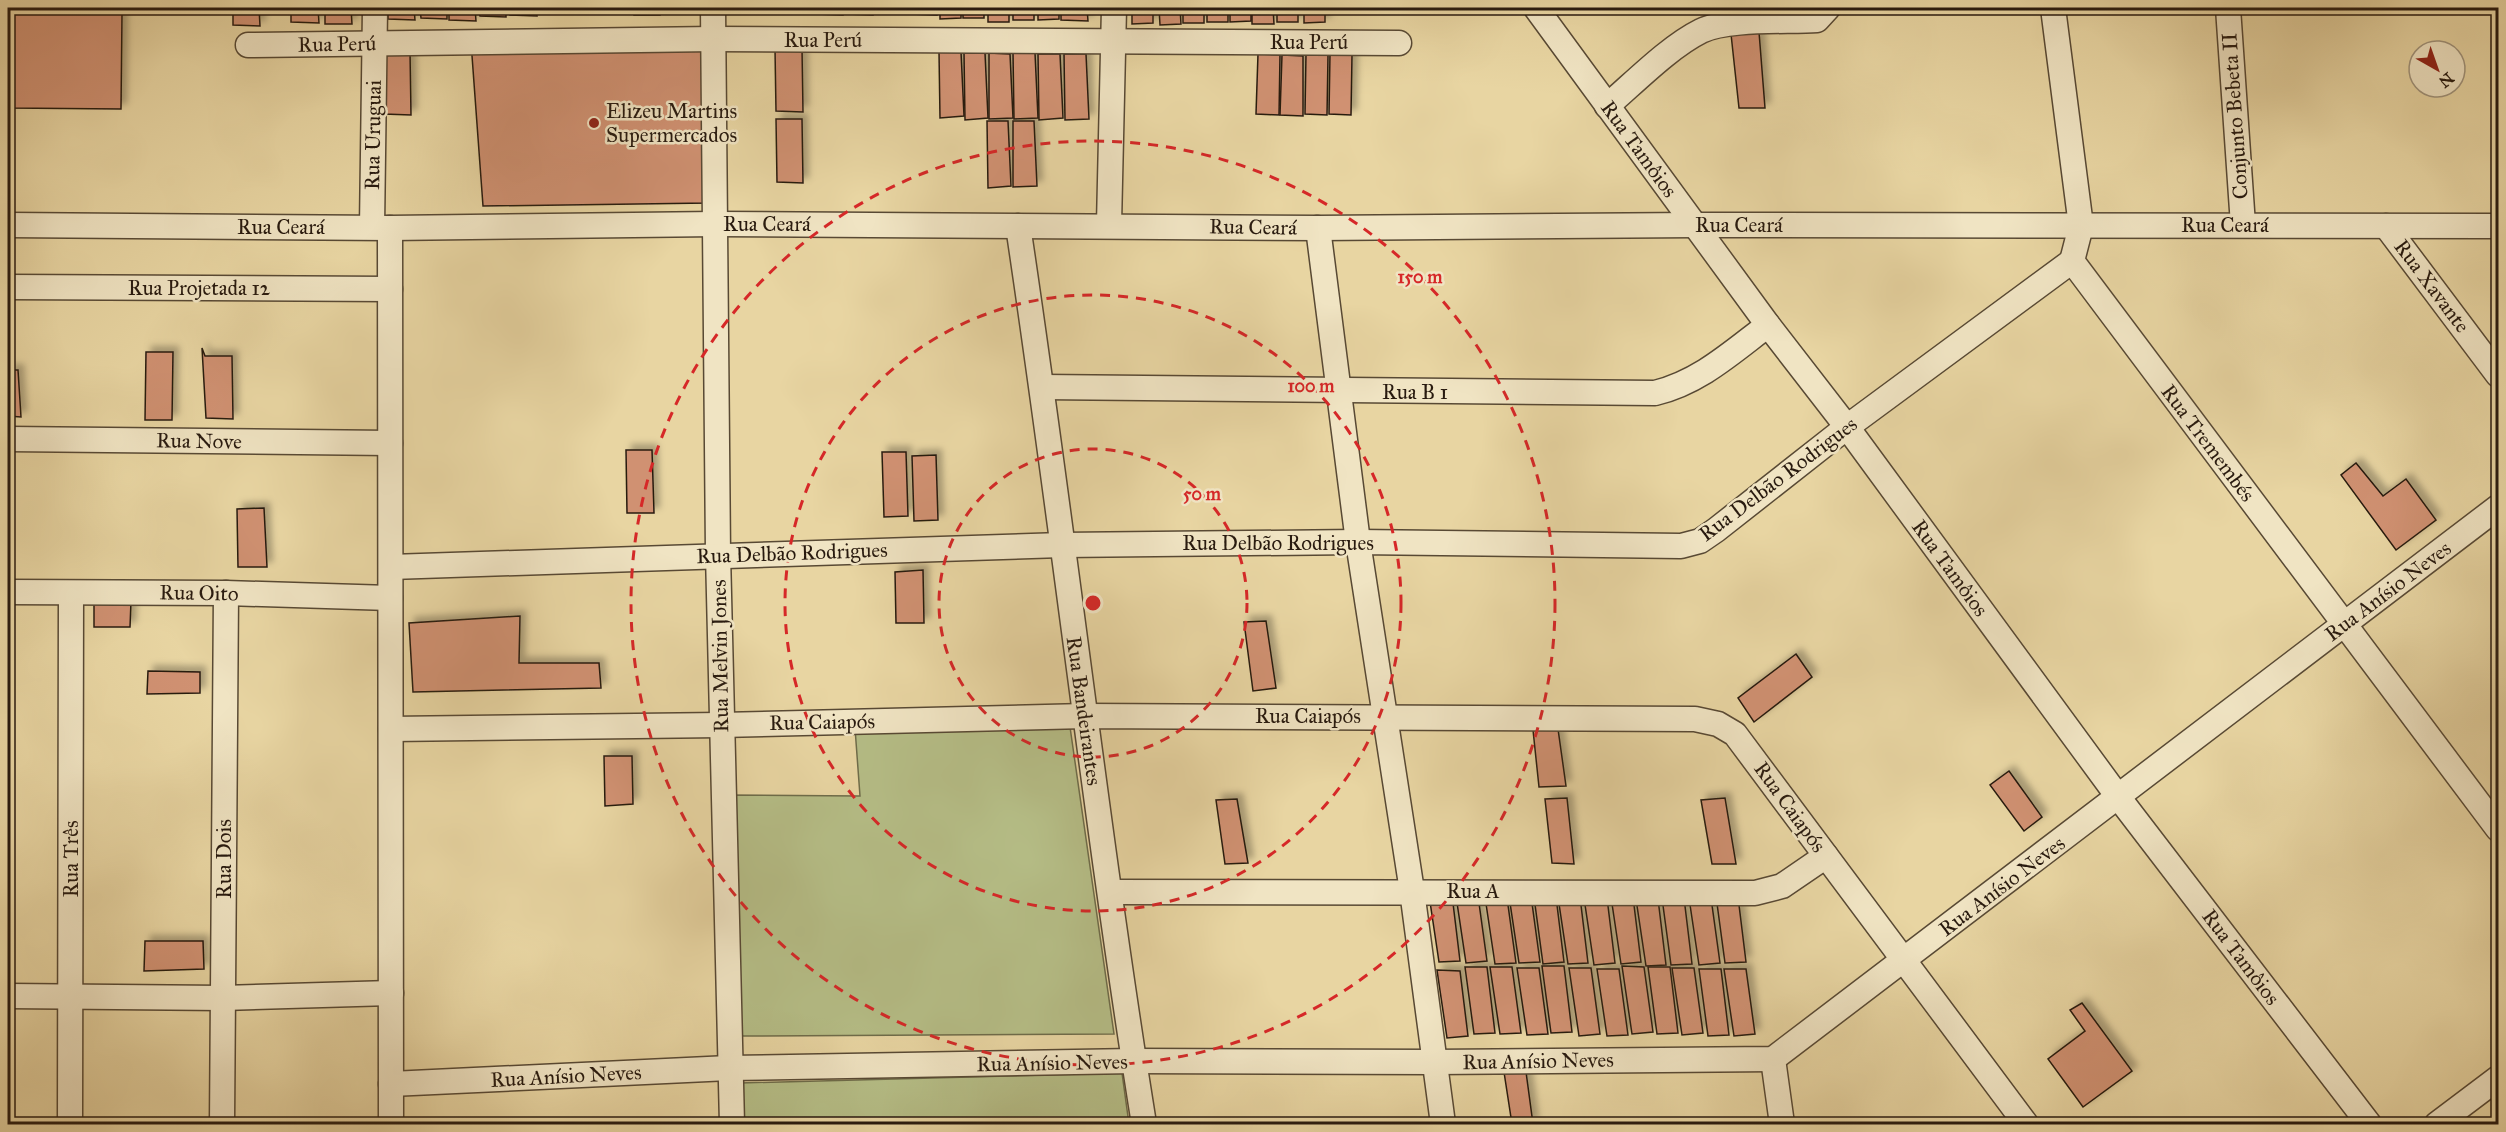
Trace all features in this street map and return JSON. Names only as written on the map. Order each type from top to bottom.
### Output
[{"type":"street","name":"Rua Uruguai","points":[[375,8],[381,227],[390,289],[391,1125]]},
{"type":"street","name":"Rua Melvin Jones","points":[[713,8],[718,554],[732,1125]]},
{"type":"street","points":[[1109,224],[1114,8]]},
{"type":"street","name":"Rua Tamôios","points":[[1536,8],[1768,325],[1847,427],[2120,798],[2369,1125]]},
{"type":"street","points":[[2054,8],[2081,226],[2072,261]]},
{"type":"street","name":"Conjunto Bebeta II","points":[[2228,8],[2242,225]]},
{"type":"street","points":[[1607,106],[1685,41],[1703,30],[1724,25],[1817,20],[1827,9]]},
{"type":"street","name":"Rua Perú","points":[[248,45],[714,39],[1399,43]]},
{"type":"street","name":"Rua Ceará","points":[[8,225],[381,227],[1109,224],[1318,228],[1695,225],[2499,226]]},
{"type":"street","name":"Rua Bandeirantes","points":[[1018,226],[1144,1125]]},
{"type":"street","name":"Rua Xavante","points":[[2386,226],[2499,375]]},
{"type":"street","points":[[1318,228],[1359,542],[1412,891],[1443,1125]]},
{"type":"street","name":"Rua Delbão Rodrigues","points":[[391,567],[718,554],[1062,545],[1359,542],[1680,546],[1700,541],[1716,530],[1847,427],[2072,261]]},
{"type":"street","name":"Rua Tremembés","points":[[2072,261],[2499,829]]},
{"type":"street","name":"Rua Projetada 12","points":[[8,287],[390,289]]},
{"type":"street","name":"Rua B 1","points":[[1042,387],[1655,393],[1678,387],[1701,376],[1768,325]]},
{"type":"street","name":"Rua Nove","points":[[8,439],[390,443]]},
{"type":"street","name":"Rua Anísio Neves","points":[[391,1084],[729,1068],[1134,1061],[1434,1062],[1773,1059],[2120,798],[2499,507]]},
{"type":"street","name":"Rua Oito","points":[[8,592],[226,593],[390,598]]},
{"type":"street","name":"Rua Três","points":[[70,1125],[71,593]]},
{"type":"street","name":"Rua Dois","points":[[222,1125],[226,593]]},
{"type":"street","name":"Rua Caiapós","points":[[391,729],[722,725],[1085,716],[1695,719],[1718,724],[1736,734],[2026,1125]]},
{"type":"street","name":"Rua A","points":[[1110,892],[1755,893],[1782,886],[1826,856]]},
{"type":"street","points":[[8,996],[223,998],[391,993]]},
{"type":"street","points":[[1773,1059],[1782,1125]]},
{"type":"street","points":[[2437,1125],[2499,1078]]},
{"type":"green space","points":[[1070,727],[1114,1034],[742,1036],[731,795],[860,796],[855,728]]},
{"type":"green space","points":[[1122,1073],[1129,1124],[742,1124],[740,1083]]},
{"type":"building","points":[[233,8],[259,8],[260,26],[233,25]]},
{"type":"building","points":[[291,8],[318,8],[319,23],[291,22]]},
{"type":"building","points":[[325,8],[351,8],[352,24],[325,24]]},
{"type":"building","points":[[388,8],[414,8],[415,20],[388,19]]},
{"type":"building","points":[[420,8],[447,8],[447,19],[421,18]]},
{"type":"building","points":[[449,8],[475,8],[476,21],[449,20]]},
{"type":"building","points":[[479,8],[506,8],[506,17],[480,16]]},
{"type":"building","points":[[510,8],[536,8],[537,16],[510,15]]},
{"type":"building","points":[[541,8],[568,8],[568,14],[541,14]]},
{"type":"building","points":[[572,8],[599,8],[599,14],[573,14]]},
{"type":"building","points":[[602,8],[629,8],[629,14],[602,13]]},
{"type":"building","points":[[634,8],[660,8],[660,15],[634,15]]},
{"type":"building","points":[[664,8],[690,8],[690,13],[664,13]]},
{"type":"building","points":[[754,8],[781,8],[781,13],[754,12]]},
{"type":"building","points":[[786,8],[813,8],[813,13],[786,12]]},
{"type":"building","points":[[816,8],[843,8],[843,15],[816,14]]},
{"type":"building","points":[[846,8],[873,8],[873,15],[846,14]]},
{"type":"building","points":[[878,8],[905,8],[905,14],[878,13]]},
{"type":"building","points":[[910,8],[937,8],[937,15],[910,14]]},
{"type":"building","points":[[940,8],[961,8],[961,18],[940,19]]},
{"type":"building","points":[[963,8],[984,8],[984,18],[963,18]]},
{"type":"building","points":[[988,8],[1009,8],[1009,22],[988,22]]},
{"type":"building","points":[[1013,8],[1034,8],[1034,20],[1013,20]]},
{"type":"building","points":[[1038,8],[1059,8],[1059,19],[1038,20]]},
{"type":"building","points":[[1061,8],[1087,8],[1088,21],[1061,20]]},
{"type":"building","points":[[1132,8],[1153,8],[1153,23],[1132,24]]},
{"type":"building","points":[[1159,8],[1180,8],[1181,24],[1160,25]]},
{"type":"building","points":[[1183,8],[1204,8],[1204,23],[1183,23]]},
{"type":"building","points":[[1207,8],[1228,8],[1228,22],[1207,22]]},
{"type":"building","points":[[1230,8],[1251,8],[1251,21],[1230,22]]},
{"type":"building","points":[[1252,8],[1273,8],[1274,24],[1252,24]]},
{"type":"building","points":[[1277,8],[1298,8],[1298,22],[1277,22]]},
{"type":"building","points":[[1304,8],[1325,8],[1325,22],[1304,23]]},
{"type":"building","points":[[8,14],[122,14],[121,109],[8,108]]},
{"type":"building","points":[[1759,32],[1765,108],[1739,108],[1731,34]]},
{"type":"building","name":"Elizeu Martins Supermercados","points":[[714,39],[708,203],[483,206],[471,42]]},
{"type":"building","points":[[775,49],[802,49],[803,112],[776,111]]},
{"type":"building","points":[[383,52],[410,52],[411,115],[384,114]]},
{"type":"building","points":[[939,52],[961,52],[964,116],[940,118]]},
{"type":"building","points":[[964,53],[985,53],[988,118],[965,120]]},
{"type":"building","points":[[989,53],[1010,54],[1013,118],[989,119]]},
{"type":"building","points":[[1013,53],[1035,53],[1038,118],[1014,119]]},
{"type":"building","points":[[1038,54],[1060,54],[1063,118],[1039,120]]},
{"type":"building","points":[[1064,54],[1086,54],[1089,119],[1065,120]]},
{"type":"building","points":[[1258,54],[1280,55],[1279,115],[1256,114]]},
{"type":"building","points":[[1306,54],[1328,55],[1327,115],[1305,114]]},
{"type":"building","points":[[1330,54],[1352,55],[1351,115],[1329,114]]},
{"type":"building","points":[[1282,55],[1303,56],[1303,116],[1280,115]]},
{"type":"building","points":[[776,119],[802,119],[803,183],[777,182]]},
{"type":"building","points":[[987,121],[1008,121],[1011,186],[988,188]]},
{"type":"building","points":[[1013,121],[1034,121],[1037,186],[1013,187]]},
{"type":"building","points":[[202,348],[205,356],[232,356],[233,419],[206,418]]},
{"type":"building","points":[[146,352],[173,352],[172,420],[145,420]]},
{"type":"building","points":[[8,370],[18,370],[21,417],[8,416]]},
{"type":"building","points":[[626,450],[652,450],[654,513],[627,513]]},
{"type":"building","points":[[882,452],[906,452],[908,516],[884,517]]},
{"type":"building","points":[[936,455],[938,520],[914,521],[912,456]]},
{"type":"building","points":[[2356,463],[2383,496],[2406,479],[2436,520],[2396,550],[2341,475]]},
{"type":"building","points":[[264,508],[267,567],[238,567],[237,509]]},
{"type":"building","points":[[923,570],[924,623],[896,623],[895,572]]},
{"type":"building","points":[[131,601],[130,627],[94,627],[94,602]]},
{"type":"building","points":[[520,616],[519,663],[599,663],[601,688],[413,692],[409,623]]},
{"type":"building","points":[[1266,621],[1276,688],[1253,691],[1244,622]]},
{"type":"building","points":[[1796,654],[1812,677],[1754,722],[1738,698]]},
{"type":"building","points":[[148,671],[200,672],[200,693],[147,694]]},
{"type":"building","points":[[1558,729],[1566,786],[1539,787],[1533,730]]},
{"type":"building","points":[[604,756],[632,756],[633,804],[605,806]]},
{"type":"building","points":[[2009,771],[2042,817],[2024,831],[1990,785]]},
{"type":"building","points":[[1567,798],[1574,864],[1552,863],[1545,799]]},
{"type":"building","points":[[1725,798],[1736,864],[1712,864],[1701,800]]},
{"type":"building","points":[[1237,799],[1248,863],[1225,864],[1216,800]]},
{"type":"building","points":[[1429,895],[1452,895],[1460,961],[1439,962]]},
{"type":"building","points":[[1456,896],[1478,896],[1487,961],[1466,963]]},
{"type":"building","points":[[1509,896],[1531,896],[1540,962],[1519,963]]},
{"type":"building","points":[[1716,896],[1738,897],[1746,962],[1725,963]]},
{"type":"building","points":[[1485,897],[1507,898],[1516,963],[1495,964]]},
{"type":"building","points":[[1534,897],[1556,897],[1564,962],[1543,964]]},
{"type":"building","points":[[1558,897],[1580,897],[1588,963],[1568,964]]},
{"type":"building","points":[[1611,897],[1633,897],[1641,962],[1621,964]]},
{"type":"building","points":[[1584,898],[1607,898],[1615,963],[1594,965]]},
{"type":"building","points":[[1662,898],[1684,898],[1692,964],[1671,965]]},
{"type":"building","points":[[1689,898],[1711,898],[1720,963],[1699,965]]},
{"type":"building","points":[[1636,899],[1658,899],[1666,965],[1646,966]]},
{"type":"building","points":[[145,941],[203,941],[204,969],[144,971]]},
{"type":"building","points":[[1542,966],[1564,966],[1572,1032],[1551,1033]]},
{"type":"building","points":[[1622,966],[1644,967],[1653,1032],[1632,1034]]},
{"type":"building","points":[[1465,967],[1487,967],[1495,1033],[1474,1034]]},
{"type":"building","points":[[1490,967],[1512,967],[1521,1033],[1500,1034]]},
{"type":"building","points":[[1648,967],[1670,967],[1678,1033],[1657,1034]]},
{"type":"building","points":[[1517,968],[1539,968],[1548,1034],[1527,1035]]},
{"type":"building","points":[[1569,968],[1591,968],[1600,1034],[1579,1036]]},
{"type":"building","points":[[1672,968],[1694,968],[1703,1033],[1682,1035]]},
{"type":"building","points":[[1597,969],[1619,969],[1628,1035],[1607,1036]]},
{"type":"building","points":[[1699,969],[1721,969],[1729,1035],[1708,1036]]},
{"type":"building","points":[[1724,969],[1746,969],[1755,1034],[1734,1036]]},
{"type":"building","points":[[1437,970],[1460,971],[1468,1036],[1447,1038]]},
{"type":"building","points":[[2082,1003],[2132,1071],[2083,1107],[2048,1059],[2085,1031],[2070,1010]]},
{"type":"building","points":[[1504,1072],[1526,1072],[1533,1124],[1512,1124]]},
{"type":"place","name":"Elizeu Martins Supermercados","points":[[594,123]]}]
